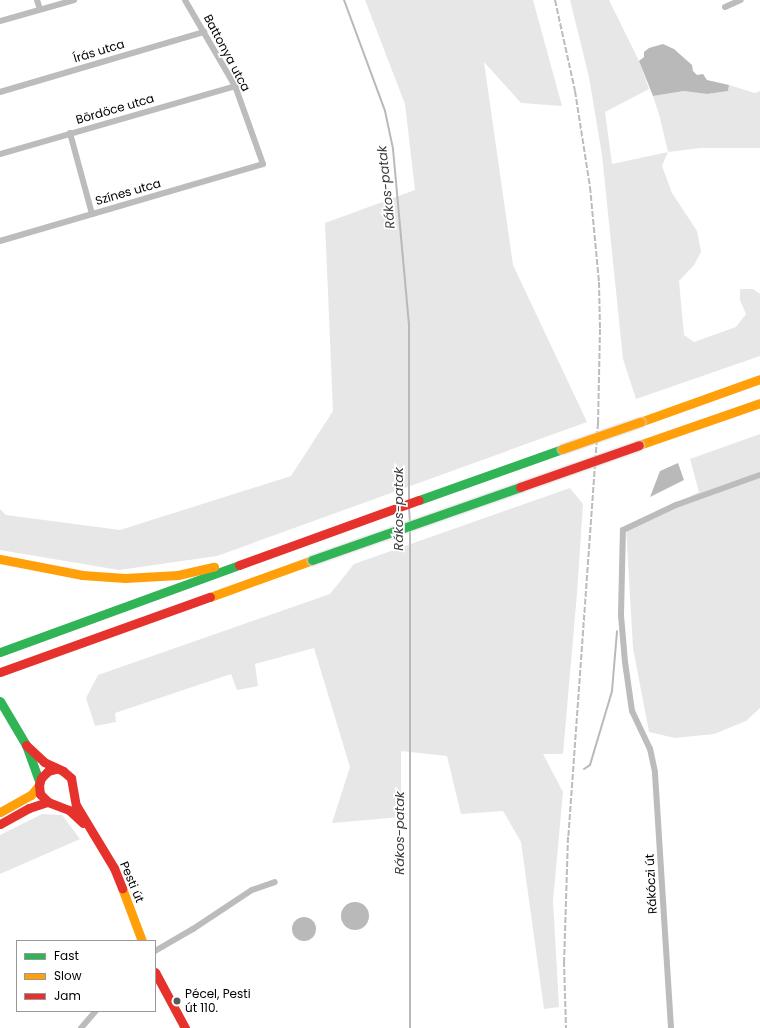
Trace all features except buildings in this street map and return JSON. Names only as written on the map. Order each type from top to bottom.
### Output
[{"type":"main road","points":[[0,652],[312,538],[760,379]]},
{"type":"main road","points":[[0,672],[312,560],[760,403]]},
{"type":"main road","points":[[0,559],[82,575],[137,578],[178,575],[260,557]]},
{"type":"main road","points":[[0,702],[26,745],[37,772],[40,794],[52,803],[69,810],[94,834]]},
{"type":"main road","points":[[26,745],[44,762],[63,771],[71,778],[72,792],[76,805],[94,834]]},
{"type":"main road","points":[[0,812],[31,795],[44,774],[56,769]]},
{"type":"main road","points":[[0,824],[29,808],[66,800],[72,792]]},
{"type":"main road","name":"Pesti út","points":[[94,834],[109,858],[120,881],[142,940]]},
{"type":"main road","points":[[156,974],[185,1028]]},
{"type":"street","points":[[37,0],[40,10]]},
{"type":"street","points":[[0,21],[74,0]]},
{"type":"street","name":"Battonya utca","points":[[185,0],[235,86],[263,164]]},
{"type":"street","points":[[725,7],[741,0]]},
{"type":"street","name":"Írás utca","points":[[0,92],[204,32]]},
{"type":"street","name":"Bördöce utca","points":[[0,154],[235,86]]},
{"type":"street","points":[[70,133],[92,214]]},
{"type":"street","name":"Színes utca","points":[[0,241],[263,164]]},
{"type":"street","name":"Rákóczi út","points":[[671,1028],[655,772],[650,749],[632,711],[625,662],[621,615],[623,530],[676,505],[760,475]]},
{"type":"street","points":[[156,950],[193,929],[252,890],[274,882]]},
{"type":"street","points":[[81,1028],[95,1012]]},
{"type":"shaded area","points":[[365,0],[533,0],[562,106],[521,103],[484,62],[513,265],[587,422],[217,556],[119,570],[0,550],[0,509],[6,515],[120,530],[291,476],[333,411],[325,223],[415,190],[405,104]]},
{"type":"shaded area","points":[[570,0],[609,0],[639,61],[649,89],[605,112],[612,164],[668,152],[662,166],[672,193],[697,231],[701,252],[694,265],[679,281],[684,335],[694,342],[736,327],[746,314],[740,300],[740,289],[753,289],[760,294],[760,356],[636,399],[623,359],[602,155],[589,77]]},
{"type":"shaded area","points":[[663,44],[674,49],[692,65],[693,71],[697,75],[703,74],[707,80],[729,85],[728,91],[707,94],[684,91],[653,96],[639,61],[644,57],[644,52],[649,48]]},
{"type":"shaded area","points":[[729,85],[755,93],[760,91],[760,148],[700,148],[668,152],[653,96],[684,91],[707,94],[728,91]]},
{"type":"shaded area","points":[[760,434],[760,708],[746,721],[714,734],[675,738],[649,732],[633,648],[626,527],[699,492],[690,459]]},
{"type":"shaded area","points":[[678,463],[684,480],[650,497],[660,471]]},
{"type":"shaded area","points":[[570,488],[583,504],[563,754],[543,754],[563,792],[553,901],[559,1007],[544,1009],[521,842],[503,811],[461,814],[447,756],[401,751],[401,817],[332,823],[350,767],[314,648],[255,664],[258,686],[237,690],[231,674],[115,713],[116,722],[95,726],[86,698],[98,675],[330,594],[354,564]]},
{"type":"shaded area","points":[[42,814],[62,815],[80,839],[0,874],[0,835]]},
{"type":"shaded area","points":[[355,902],[361,903],[365,906],[368,910],[368,922],[365,926],[361,929],[355,930],[349,929],[345,926],[342,922],[341,916],[342,910],[345,906],[349,903]]},
{"type":"shaded area","points":[[304,917],[309,918],[315,924],[315,934],[309,940],[304,941],[299,940],[293,934],[292,929],[293,924],[299,918]]},
{"type":"waterway","name":"Rákos-patak","points":[[344,0],[385,111],[393,149],[409,324],[409,500]]},
{"type":"waterway","name":"Rákos-patak","points":[[409,508],[410,522]]},
{"type":"waterway","name":"Rákos-patak","points":[[410,530],[410,1028]]},
{"type":"waterway","points":[[584,769],[590,765],[612,691],[617,631]]},
{"type":"railway","points":[[555,0],[575,91],[590,187],[599,282],[600,329],[598,423],[568,837],[564,961],[566,1028]]},
{"type":"traffic: fast","points":[[419,500],[562,449]]},
{"type":"traffic: fast","points":[[312,560],[520,487]]},
{"type":"traffic: fast","points":[[0,652],[239,565]]},
{"type":"traffic: fast","points":[[0,701],[26,745],[39,781]]},
{"type":"traffic: slow","points":[[640,422],[760,379]]},
{"type":"traffic: slow","points":[[639,445],[760,403]]},
{"type":"traffic: slow","points":[[562,449],[640,422]]},
{"type":"traffic: slow","points":[[0,559],[82,575],[125,578],[178,575],[214,567]]},
{"type":"traffic: slow","points":[[210,597],[312,560]]},
{"type":"traffic: slow","points":[[0,812],[31,795],[39,785]]},
{"type":"traffic: slow","points":[[122,888],[142,940]]},
{"type":"traffic: jam","points":[[520,487],[639,445]]},
{"type":"traffic: jam","points":[[239,565],[419,500]]},
{"type":"traffic: jam","points":[[0,672],[210,597]]},
{"type":"traffic: jam","points":[[26,745],[44,762],[63,771],[71,778],[76,805],[114,868],[122,888]]},
{"type":"traffic: jam","points":[[56,769],[48,771],[41,778],[39,785],[40,794],[48,802],[69,810],[83,823]]},
{"type":"traffic: jam","points":[[0,824],[29,808],[48,802]]},
{"type":"traffic: jam","points":[[156,974],[185,1028]]},
{"type":"place","name":"Pécel, Pesti út 110.","points":[[177,1001]]}]
